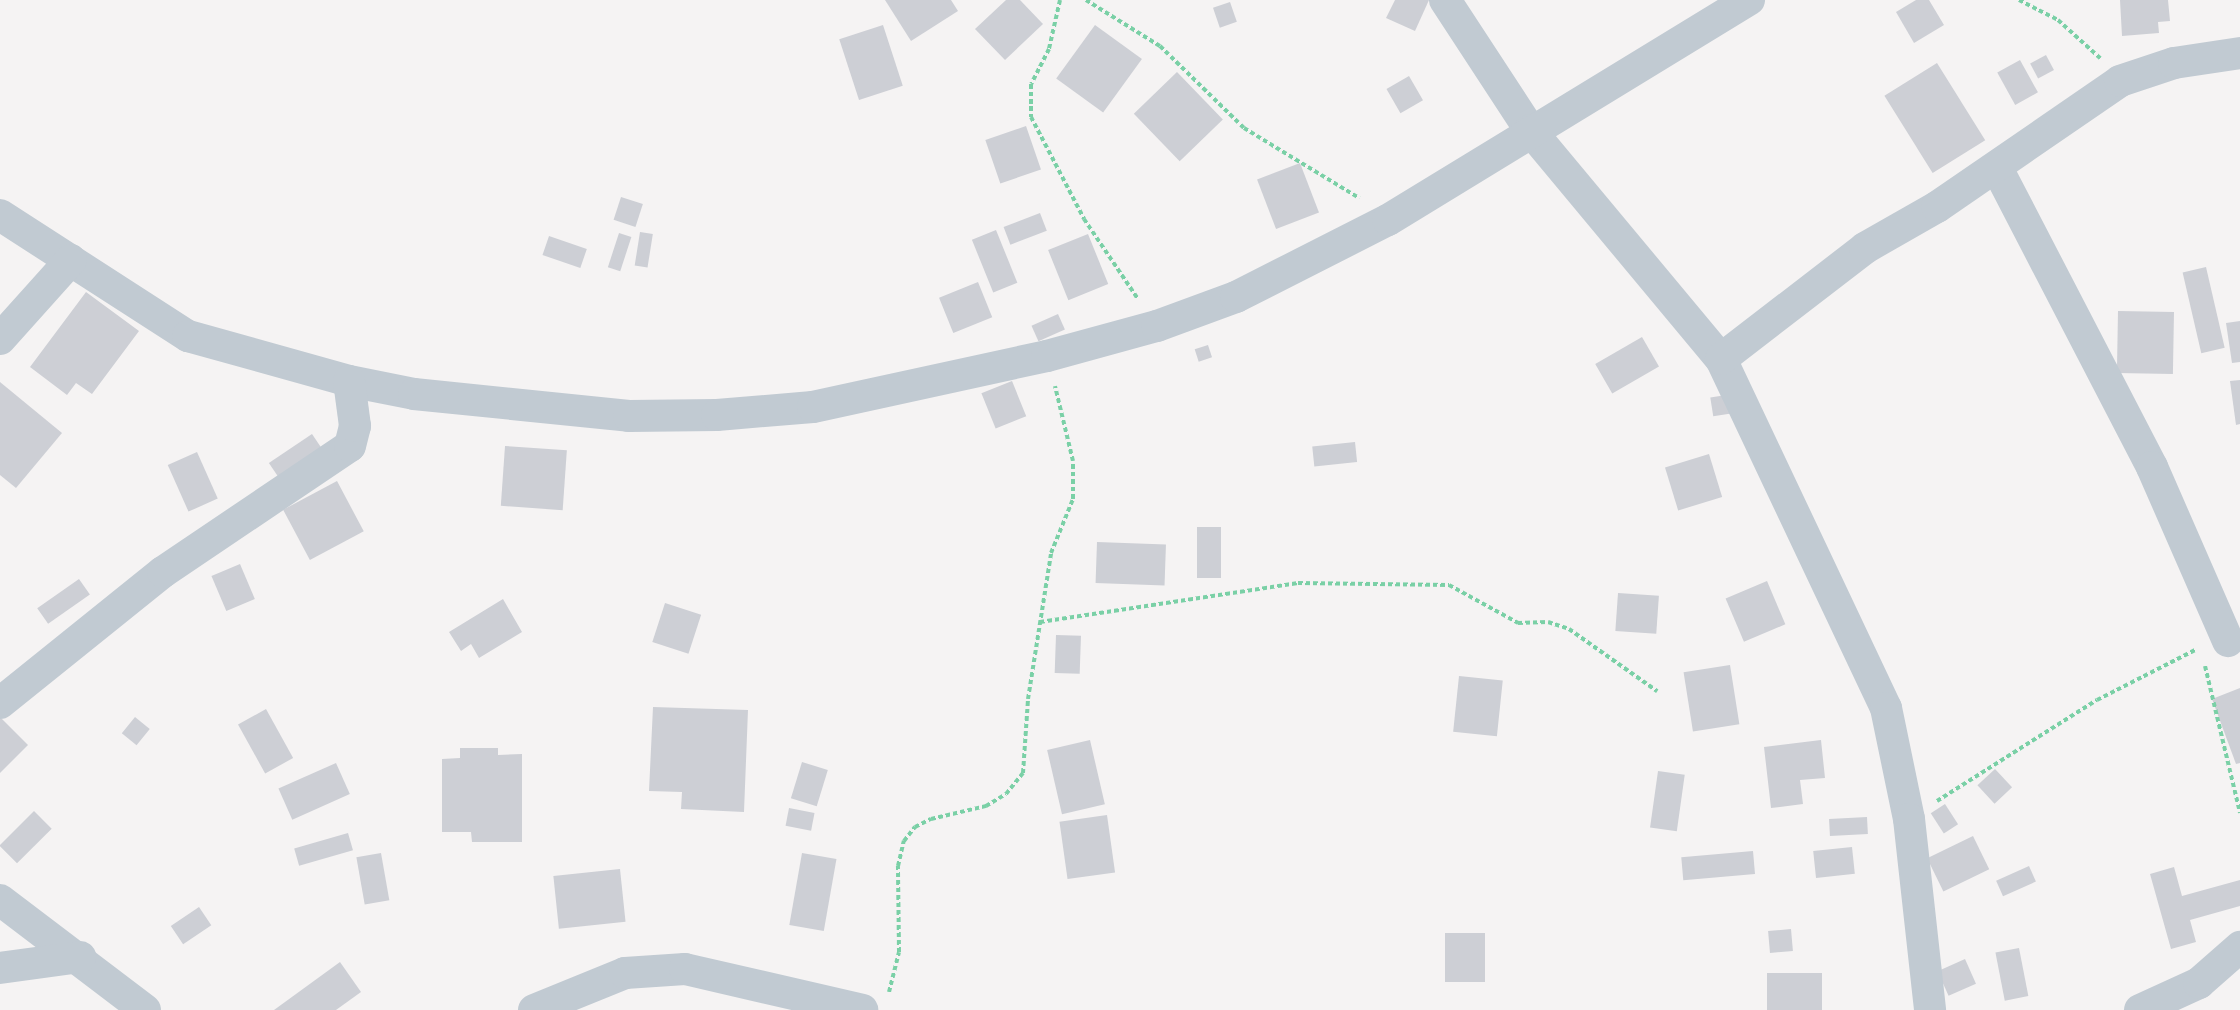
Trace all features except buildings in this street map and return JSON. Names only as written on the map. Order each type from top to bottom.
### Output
[{"type":"street","points":[[1445,0],[1530,130],[1721,359],[1886,708],[1909,819],[1930,1010]]},
{"type":"street","points":[[0,214],[188,336],[349,381],[414,394],[629,416],[717,415],[813,408],[1047,356],[1157,326],[1236,297],[1388,220],[1530,130],[1749,0]]},
{"type":"street","points":[[1721,359],[1865,248],[1997,168],[2120,81],[2174,63],[2240,53]]},
{"type":"street","points":[[1997,168],[2152,466],[2228,641]]},
{"type":"street","points":[[0,339],[71,260]]},
{"type":"street","points":[[0,703],[163,572],[350,446],[355,426],[349,381]]},
{"type":"street","points":[[0,900],[80,957],[145,1010]]},
{"type":"street","points":[[2140,1010],[2199,983],[2240,947]]},
{"type":"street","points":[[0,968],[80,957]]},
{"type":"street","points":[[534,1010],[625,973],[685,969],[875,1004]]},
{"type":"path","points":[[1060,0],[1049,49],[1032,84],[1031,117],[1084,219],[1157,326]]},
{"type":"path","points":[[1086,0],[1160,46],[1244,128],[1287,157],[1325,173],[1388,220]]},
{"type":"path","points":[[2019,0],[2082,38],[2120,81]]},
{"type":"path","points":[[875,1004],[899,952],[898,866],[904,841],[915,827],[931,819],[986,806],[1019,779],[1051,553],[1073,499],[1073,461],[1047,356]]},
{"type":"path","points":[[1040,622],[1298,583],[1449,585],[1518,623],[1548,622],[1569,629],[1657,691]]},
{"type":"path","points":[[1909,819],[2097,699],[2201,647],[2240,813]]}]
